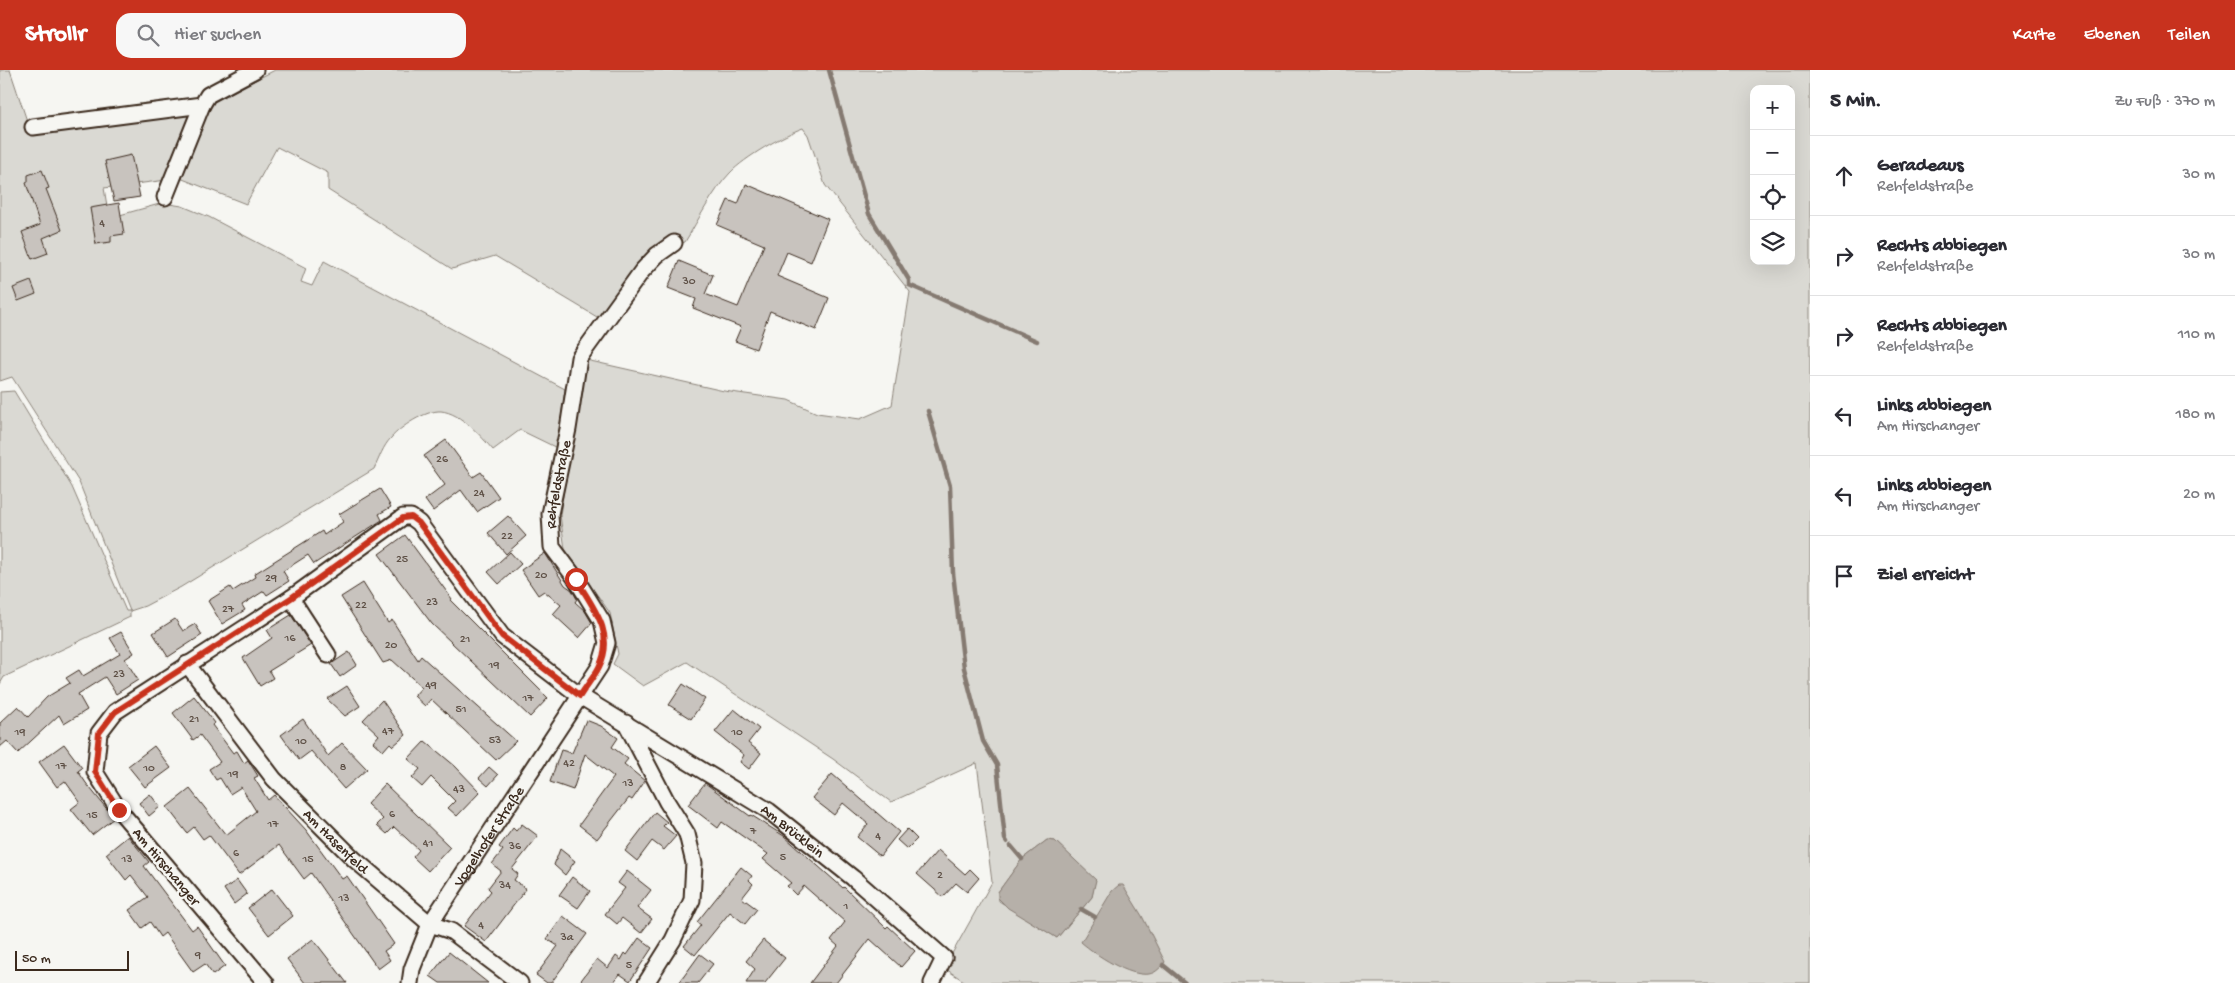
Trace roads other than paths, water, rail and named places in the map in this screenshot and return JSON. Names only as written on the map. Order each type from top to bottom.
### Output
[{"type":"street","points":[[166,197],[202,105],[208,95],[255,70]]},
{"type":"street","points":[[33,127],[202,105]]},
{"type":"street","name":"Rehfeldstraße","points":[[580,696],[600,666],[607,643],[602,621],[576,579],[552,547],[550,514],[568,430],[579,358],[642,271],[657,254],[674,243]]},
{"type":"street","name":"Am Hirschanger","points":[[266,983],[119,810],[95,772],[99,733],[115,712],[291,598],[403,518],[411,517],[419,523],[502,636],[580,696]]},
{"type":"street","points":[[291,598],[328,655]]},
{"type":"street","name":"Am Hasenfeld","points":[[187,664],[274,779],[354,859],[430,924],[451,931],[520,983]]},
{"type":"street","points":[[580,696],[626,723],[667,802],[687,834],[694,863],[692,900],[673,940],[646,983]]},
{"type":"street","name":"Vogelhofer Straße","points":[[410,983],[412,969],[430,924],[580,696]]},
{"type":"street","name":"Am Brücklein","points":[[626,723],[769,811],[853,878],[944,958],[932,983]]},
{"type":"waterway","points":[[829,70],[869,214],[909,280],[909,285],[1037,341]]},
{"type":"waterway","points":[[928,411],[950,486],[953,573],[964,668],[983,741],[997,765],[1005,839],[1007,842]]},
{"type":"waterway","points":[[1011,846],[1022,859]]},
{"type":"waterway","points":[[1081,909],[1095,917]]},
{"type":"waterway","points":[[1163,965],[1185,983]]}]
